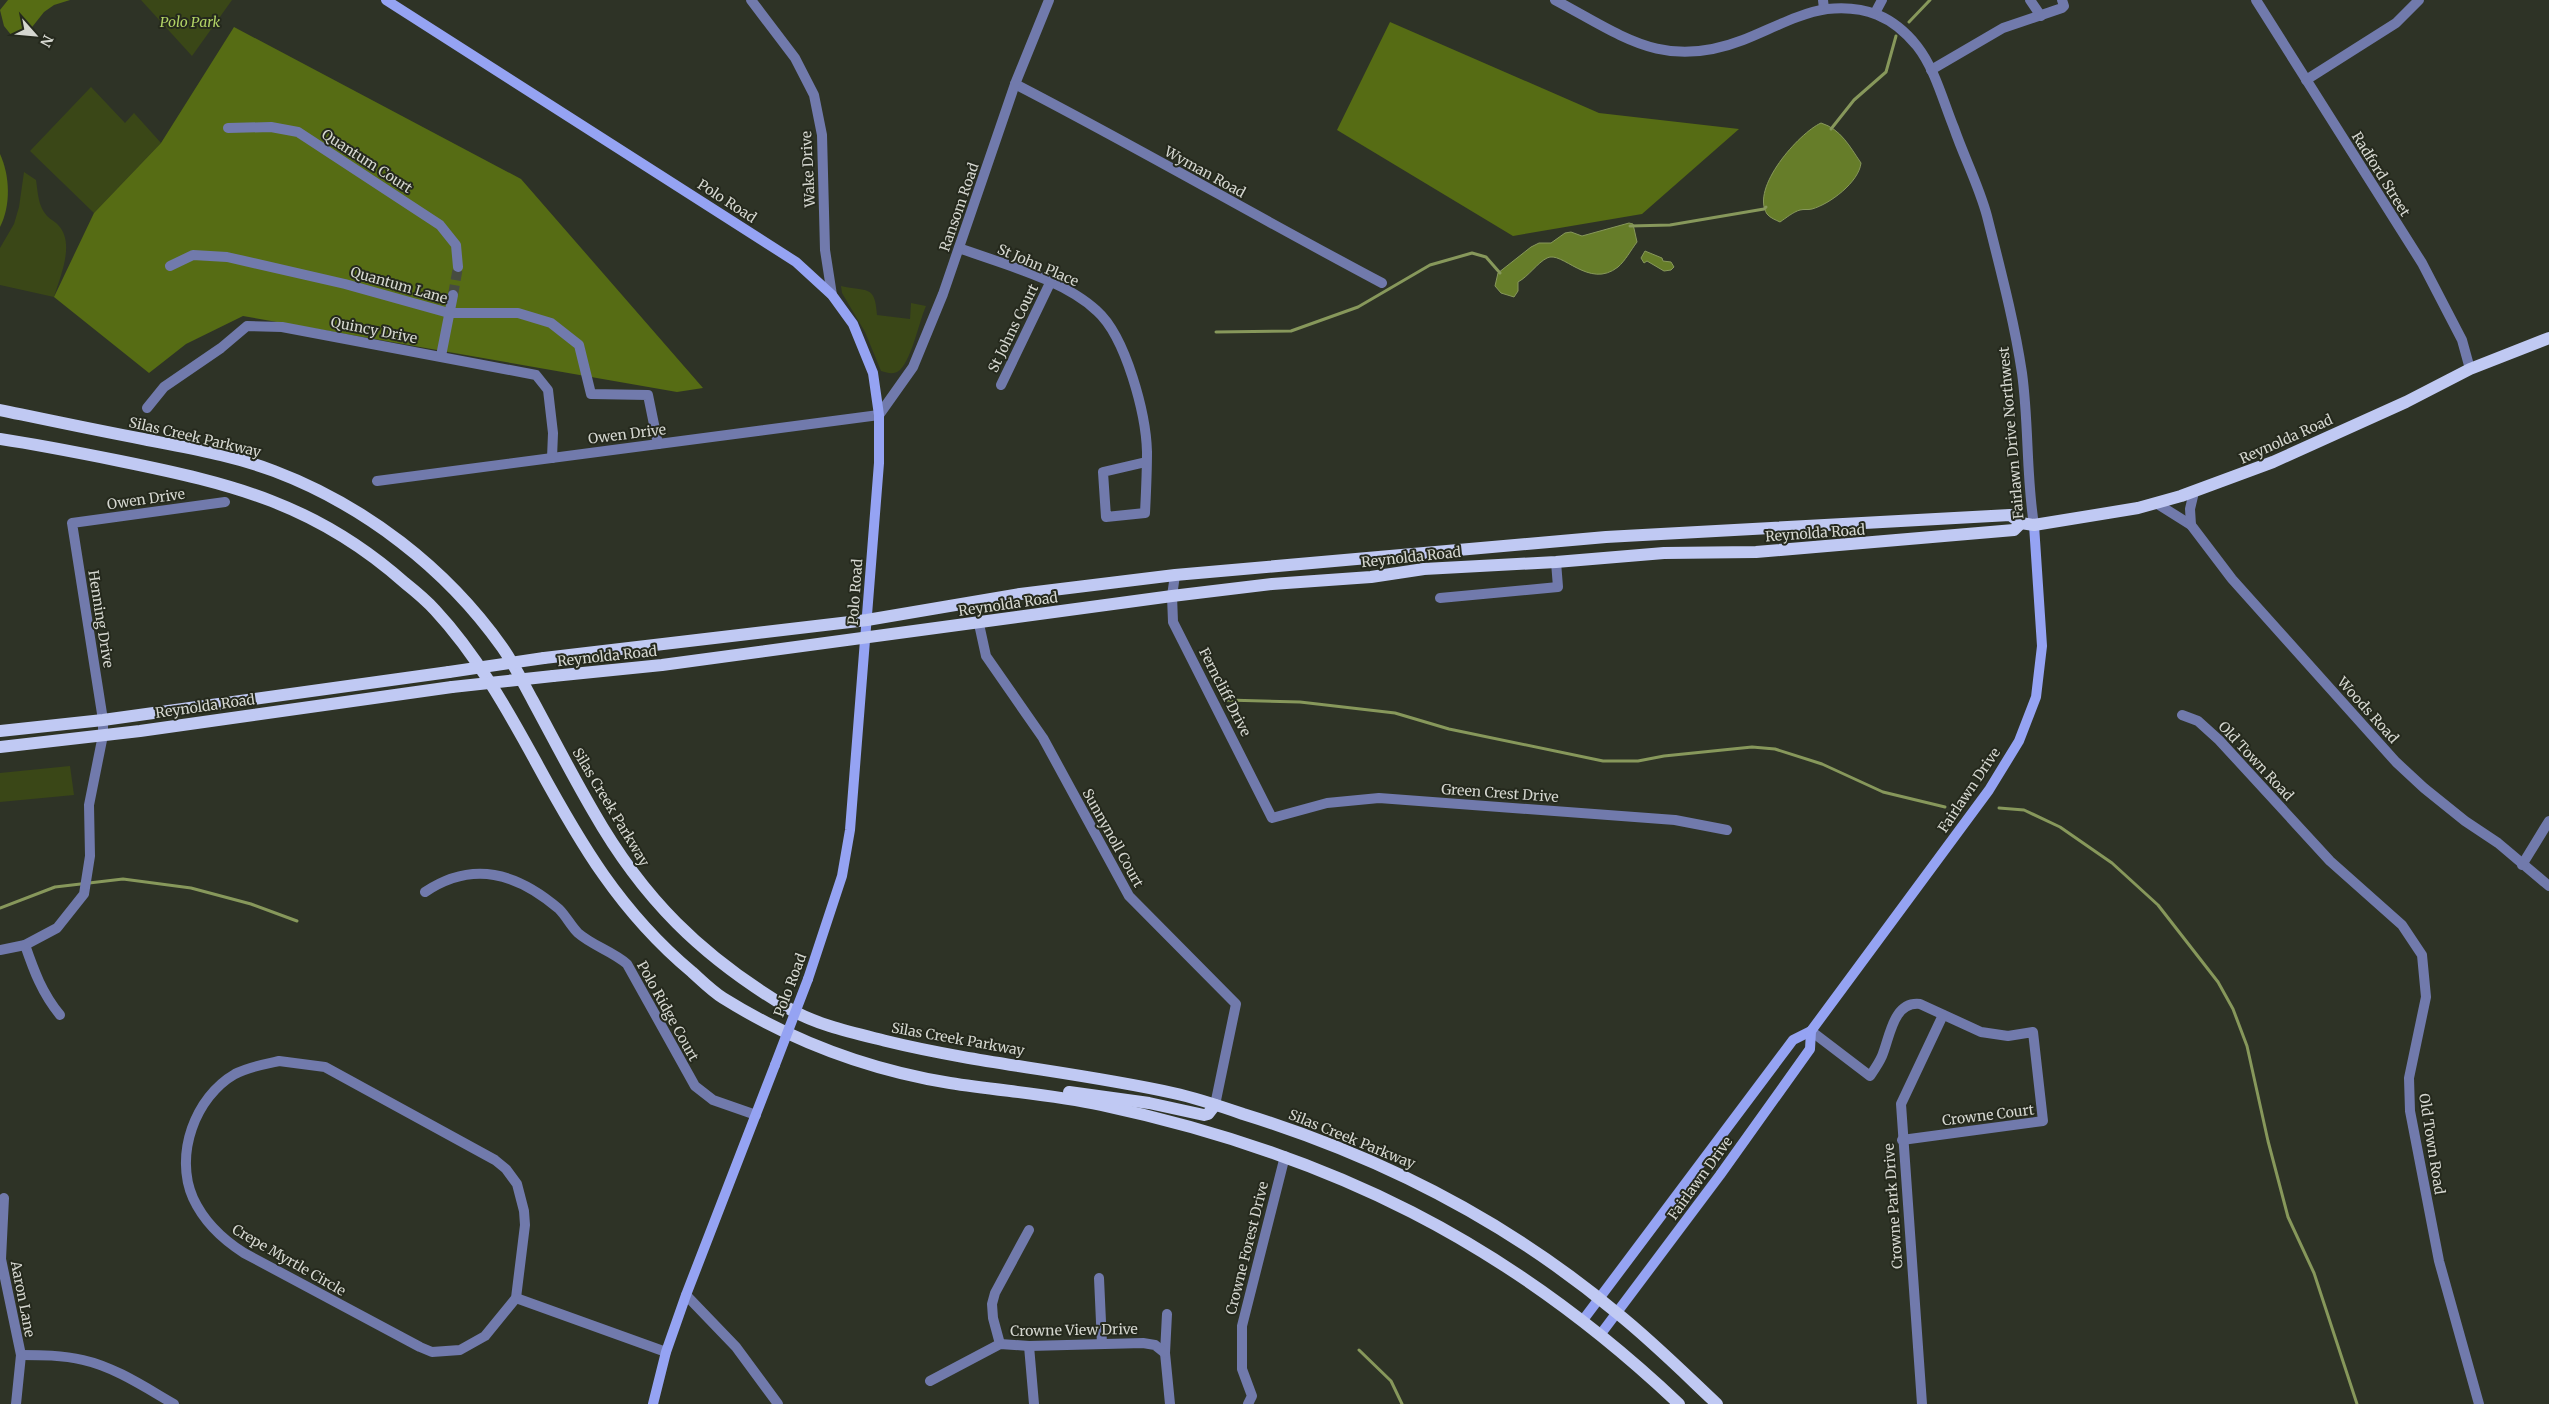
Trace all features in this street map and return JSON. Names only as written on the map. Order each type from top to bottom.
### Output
[{"type":"main road","name":"Polo Road","points":[[386,0],[805,268],[832,295],[853,324],[873,373],[879,415],[879,463],[850,830],[842,876],[808,979],[686,1296],[666,1352],[653,1404]]},
{"type":"main road","name":"Reynolda Road","points":[[0,747],[103,735],[452,687],[662,666],[865,636],[979,624],[1172,596],[1272,584],[1371,577],[1424,569],[1664,554],[1756,552],[1850,544],[1876,544],[2014,530],[2028,524],[2156,503],[2194,492],[2273,462],[2406,402],[2470,369],[2547,342]]},
{"type":"main road","name":"Silas Creek Parkway","points":[[0,410],[214,453],[263,468],[325,494],[375,524],[422,559],[463,600],[502,646],[595,815],[633,875],[681,930],[735,974],[794,1012],[858,1035],[927,1051],[1086,1076],[1178,1094],[1287,1127],[1342,1148],[1415,1181],[1528,1246],[1618,1313],[1717,1404]]},
{"type":"main road","points":[[0,440],[63,448],[246,490],[296,509],[341,534],[382,562],[435,609],[485,675],[566,816],[608,883],[658,944],[720,996],[785,1032],[866,1065],[945,1082],[1037,1095],[1124,1111],[1193,1128],[1285,1156],[1350,1181],[1422,1215],[1479,1248],[1549,1294],[1583,1320],[1679,1404]]},
{"type":"main road","name":"Reynolda Road","points":[[0,731],[103,720],[544,658],[867,620],[1020,594],[1175,575],[1606,537],[2010,516],[2028,524]]},
{"type":"main road","name":"Fairlawn Drive","points":[[1583,1320],[1793,1040],[1811,1031],[1989,790],[2019,741],[2036,697],[2042,646],[2028,524]]},
{"type":"main road","name":"Fairlawn Drive","points":[[1600,1335],[1810,1050],[1811,1031]]},
{"type":"main road","points":[[1037,1095],[1059,1092],[1088,1094],[1149,1102],[1204,1114],[1208,1114],[1215,1105]]},
{"type":"street","name":"Wake Drive","points":[[752,0],[795,58],[814,95],[822,135],[825,250],[832,295]]},
{"type":"street","name":"Ransom Road","points":[[879,415],[913,367],[959,248],[1015,84],[1050,0]]},
{"type":"street","points":[[1555,0],[1636,43],[1664,52],[1695,53],[1740,41],[1823,5],[1854,7],[1877,14],[1882,0]]},
{"type":"street","points":[[2030,0],[2041,16]]},
{"type":"street","points":[[1931,70],[2003,28],[2062,8],[2064,6],[2062,0]]},
{"type":"street","name":"Radford Street","points":[[2256,0],[2422,263],[2462,340],[2470,369]]},
{"type":"street","points":[[2306,80],[2396,23],[2419,0]]},
{"type":"street","name":"Fairlawn Drive Northwest","points":[[1877,14],[1889,20],[1917,46],[1931,70],[1987,215],[2010,308],[2022,376],[2028,480],[2028,524]]},
{"type":"street","name":"Wyman Road","points":[[1015,84],[1382,282]]},
{"type":"street","name":"Quantum Court","points":[[228,128],[272,127],[298,132],[440,225],[456,246],[458,268]]},
{"type":"street","name":"St John Place","points":[[959,248],[1050,283],[1077,296],[1098,311],[1115,332],[1126,359],[1137,398],[1147,451],[1145,513],[1106,518],[1103,472],[1146,462]]},
{"type":"street","name":"Quantum Lane","points":[[170,266],[193,256],[228,258],[346,284],[449,314],[518,313],[551,323],[579,344],[591,394],[648,395],[658,444]]},
{"type":"street","name":"St Johns Court","points":[[1001,385],[1050,283]]},
{"type":"street","points":[[442,356],[453,295]]},
{"type":"street","name":"Quincy Drive","points":[[147,408],[164,387],[221,348],[247,326],[282,327],[536,375],[548,390],[553,433],[552,458]]},
{"type":"street","name":"Owen Drive","points":[[377,481],[879,415]]},
{"type":"street","points":[[2191,525],[2190,509],[2194,492]]},
{"type":"street","name":"Owen Drive","points":[[72,524],[225,502]]},
{"type":"street","name":"Woods Road","points":[[2156,503],[2191,525],[2232,579],[2396,762],[2424,788],[2498,843],[2549,886]]},
{"type":"street","name":"Henning Drive","points":[[0,950],[25,945],[57,928],[84,894],[90,856],[89,805],[103,735],[103,720],[72,524]]},
{"type":"street","points":[[1440,598],[1558,587],[1556,562]]},
{"type":"street","name":"Ferncliff Drive","points":[[1175,575],[1172,596],[1173,622],[1272,818]]},
{"type":"street","name":"Sunnynoll Court","points":[[979,624],[986,656],[1043,738],[1129,896],[1236,1004],[1215,1105]]},
{"type":"street","name":"Old Town Road","points":[[2182,715],[2198,721],[2219,740],[2330,862],[2402,925],[2422,955],[2426,997],[2409,1078],[2410,1111],[2439,1261],[2479,1404]]},
{"type":"street","name":"Green Crest Drive","points":[[1272,818],[1327,803],[1378,798],[1675,820],[1727,830]]},
{"type":"street","points":[[2522,865],[2549,821]]},
{"type":"street","name":"Polo Ridge Court","points":[[425,892],[441,881],[469,873],[490,874],[508,879],[543,897],[560,910],[578,932],[618,956],[627,964],[695,1086],[713,1100],[756,1115]]},
{"type":"street","points":[[25,945],[43,992],[60,1015]]},
{"type":"street","points":[[1811,1031],[1870,1076],[1882,1056],[1897,1015],[1902,1008],[1910,1004],[1920,1004],[1943,1014]]},
{"type":"street","name":"Crowne Court","points":[[1902,1140],[2043,1122],[2033,1032],[1994,1035],[1981,1032],[1943,1014]]},
{"type":"street","name":"Crowne Park Drive","points":[[1922,1404],[1900,1117],[1903,1095],[1943,1014]]},
{"type":"street","name":"Crepe Myrtle Circle","points":[[279,1061],[316,1064],[384,1097],[495,1160],[506,1169],[517,1184],[524,1211],[525,1225],[516,1298],[494,1326],[473,1344],[451,1352],[432,1352],[358,1316],[244,1253],[228,1243],[213,1229],[192,1196],[187,1173],[187,1150],[195,1119],[202,1107],[224,1083],[243,1071],[279,1061]]},
{"type":"street","name":"Crowne Forest Drive","points":[[1248,1404],[1252,1396],[1242,1369],[1242,1326],[1245,1307],[1285,1156]]},
{"type":"street","name":"Aaron Lane","points":[[4,1198],[1,1259],[20,1355],[16,1404]]},
{"type":"street","points":[[1000,1344],[992,1304],[995,1293],[1029,1230]]},
{"type":"street","points":[[1099,1278],[1102,1344]]},
{"type":"street","points":[[686,1296],[736,1347],[778,1404]]},
{"type":"street","points":[[516,1298],[666,1352]]},
{"type":"street","points":[[1167,1314],[1166,1353],[1170,1404]]},
{"type":"street","name":"Crowne View Drive","points":[[930,1381],[1000,1344],[1029,1346],[1143,1343],[1155,1345],[1166,1353]]},
{"type":"street","points":[[1029,1346],[1034,1404]]},
{"type":"street","points":[[20,1355],[67,1356],[85,1360],[102,1366],[174,1404]]},
{"type":"green space","name":"Polo Park","points":[[141,0],[232,0],[192,56]]},
{"type":"green space","points":[[91,87],[125,123],[134,113],[161,143],[94,213],[30,151]]},
{"type":"green space","points":[[24,172],[36,180],[42,208],[47,216],[64,233],[66,242],[65,261],[54,297],[0,285],[0,248],[14,224],[19,207]]},
{"type":"green space","points":[[841,286],[868,291],[872,294],[877,315],[910,319],[911,303],[926,306],[908,357],[898,372],[881,371],[865,332],[842,293]]},
{"type":"green space","points":[[70,766],[74,795],[0,802],[0,773]]},
{"type":"shaded area","points":[[8,0],[70,0],[54,5],[44,12],[25,36],[12,36],[4,26],[0,10]]},
{"type":"shaded area","points":[[1390,22],[1599,113],[1739,129],[1642,214],[1513,236],[1337,130]]},
{"type":"shaded area","points":[[234,27],[521,179],[703,388],[677,392],[243,316],[186,344],[149,373],[54,297],[94,213],[161,143]]},
{"type":"shaded area","points":[[1821,123],[1840,134],[1861,163],[1855,178],[1843,191],[1819,206],[1797,211],[1780,222],[1771,218],[1767,214],[1764,203],[1765,190],[1771,176],[1790,149]]},
{"type":"shaded area","points":[[0,154],[6,172],[8,190],[6,209],[0,227]]},
{"type":"shaded area","points":[[1629,223],[1633,224],[1637,242],[1621,265],[1607,273],[1587,272],[1553,257],[1543,260],[1518,282],[1518,291],[1514,297],[1501,293],[1495,286],[1498,273],[1539,243],[1551,243],[1565,233],[1571,232],[1582,236]]},
{"type":"shaded area","points":[[1645,251],[1662,258],[1663,261],[1671,262],[1674,267],[1671,270],[1664,271],[1647,261],[1644,263],[1641,258]]},
{"type":"waterway","points":[[1909,22],[1930,0]]},
{"type":"waterway","points":[[1831,129],[1854,100],[1886,72],[1896,36]]},
{"type":"waterway","points":[[1630,226],[1670,225],[1764,209],[1766,207]]},
{"type":"waterway","points":[[1216,332],[1291,331],[1358,307],[1430,265],[1472,253],[1486,257],[1500,273]]},
{"type":"waterway","points":[[1226,700],[1300,702],[1395,713],[1449,729],[1603,761],[1638,761],[1664,756],[1752,747],[1775,749],[1822,764],[1883,792],[1945,807]]},
{"type":"waterway","points":[[1999,808],[2024,810],[2060,827],[2112,863],[2158,905],[2218,982],[2233,1009],[2247,1046],[2268,1141],[2288,1217],[2314,1273],[2357,1404]]},
{"type":"waterway","points":[[0,908],[55,887],[123,879],[191,888],[251,904],[297,921]]},
{"type":"waterway","points":[[1359,1350],[1391,1381],[1402,1404]]},
{"type":"tunnel","points":[[453,295],[458,267]]}]
